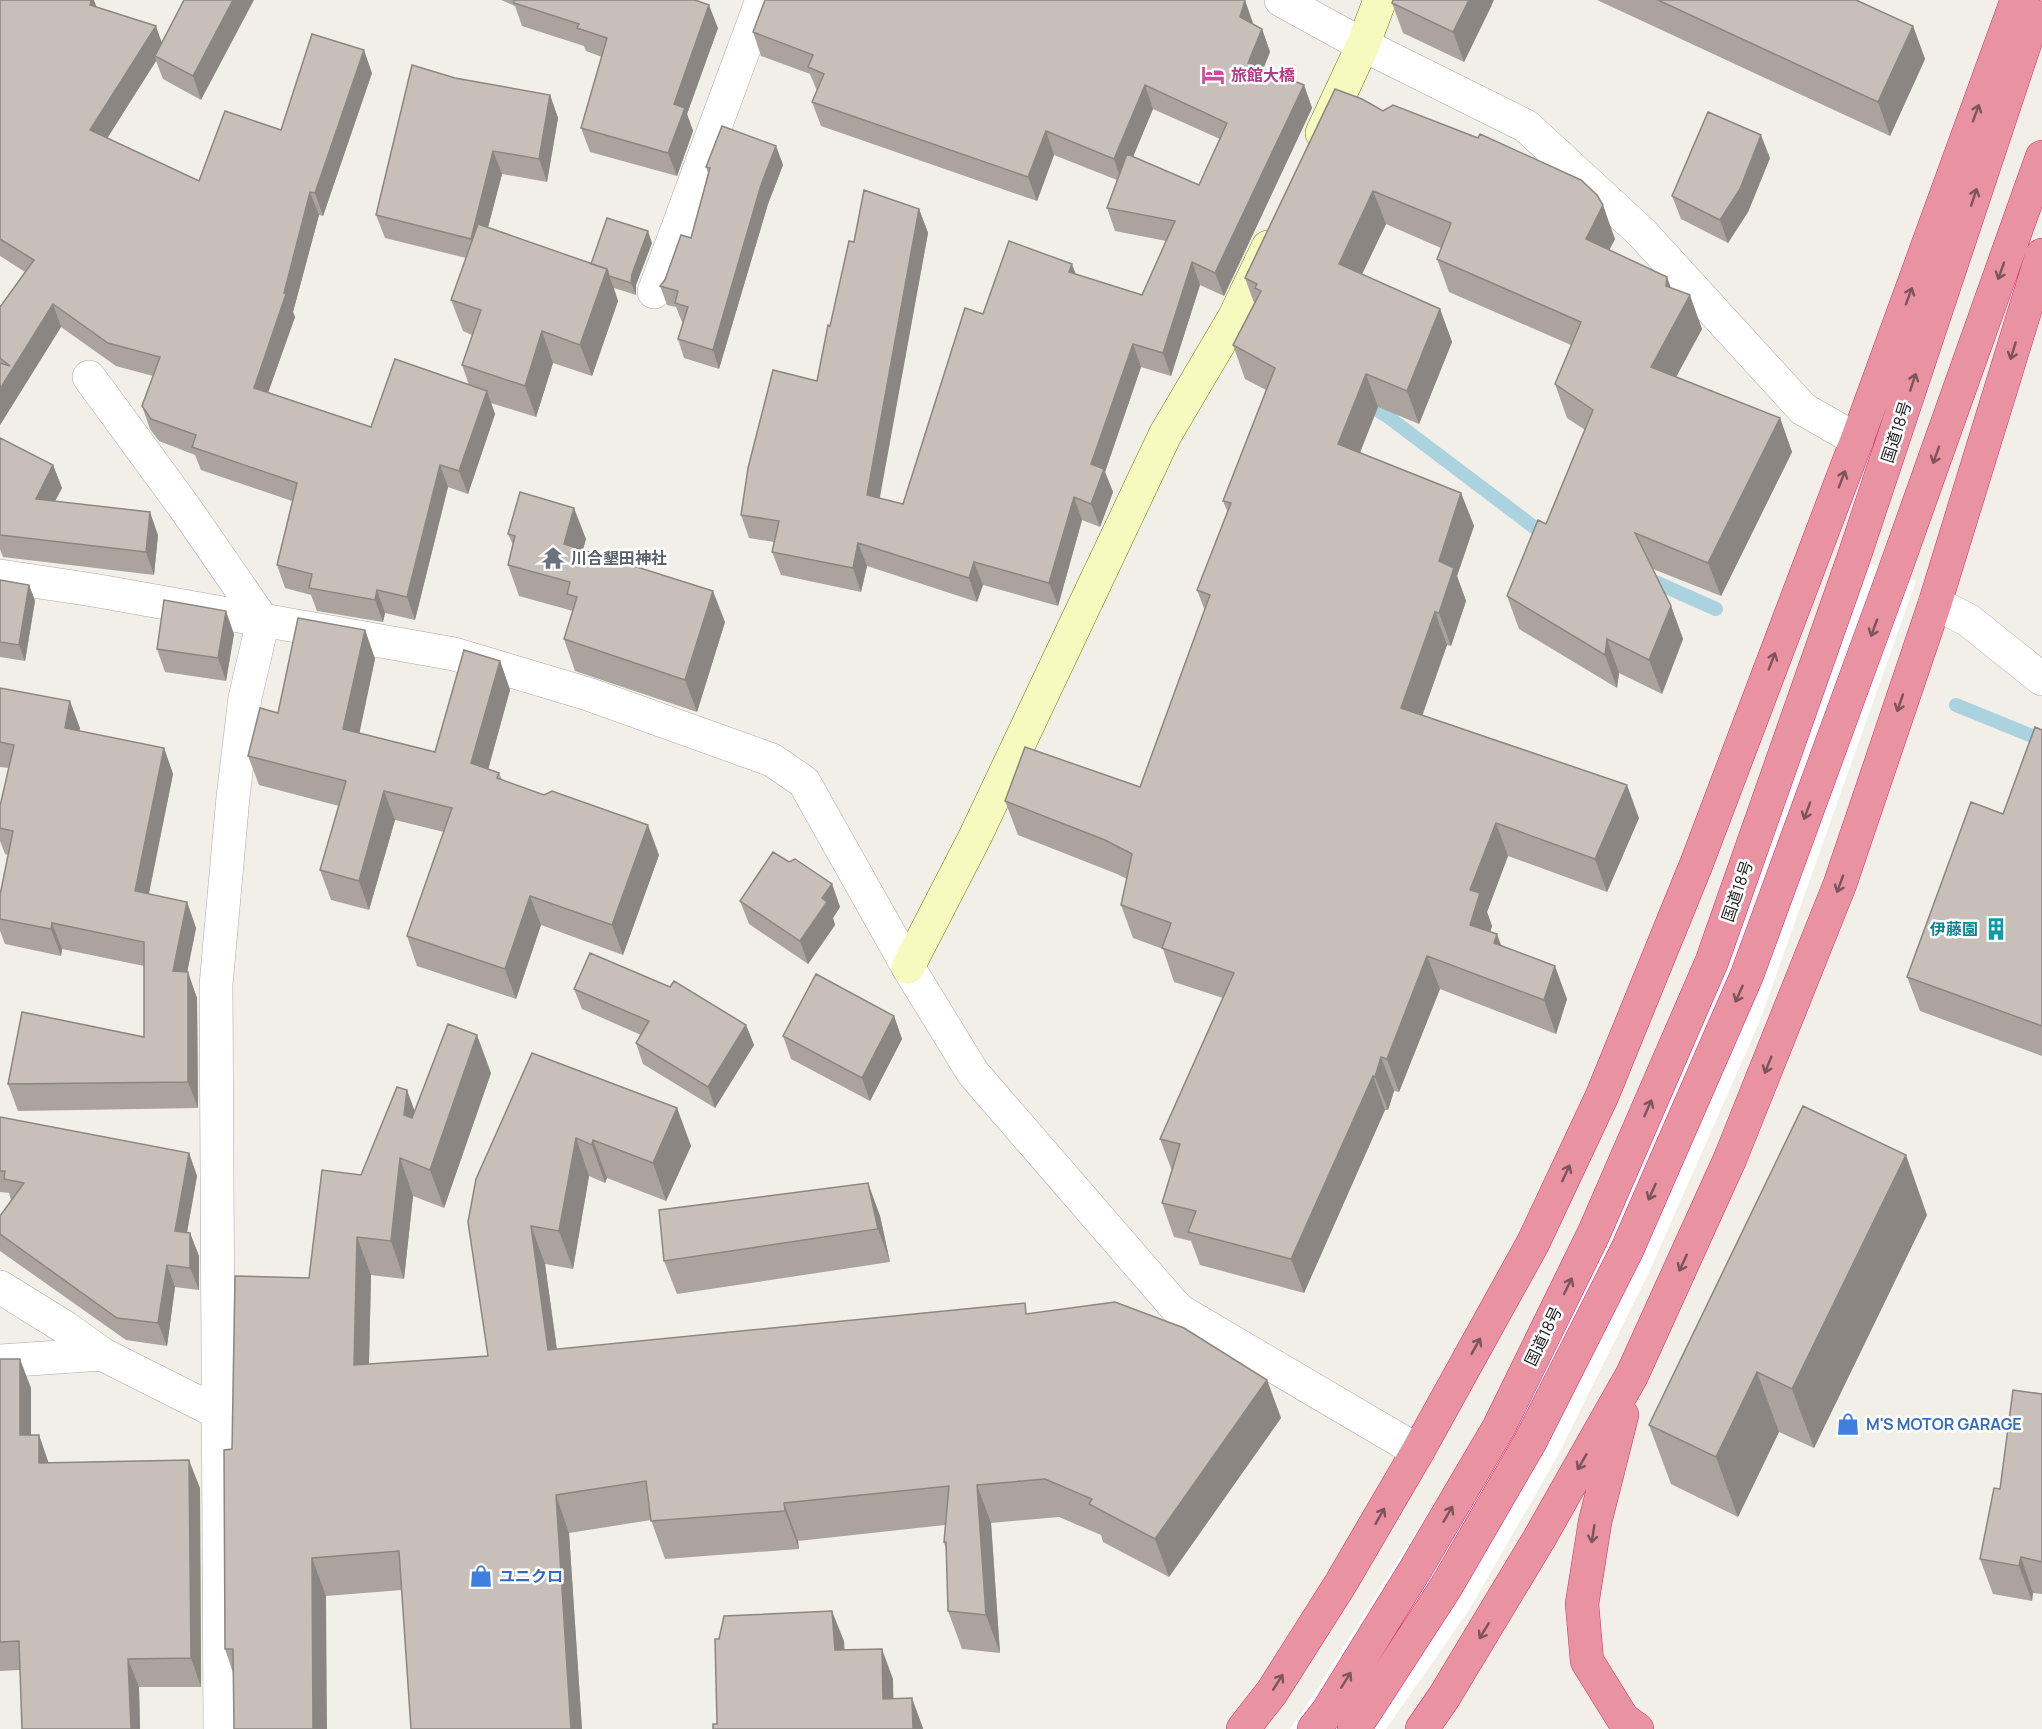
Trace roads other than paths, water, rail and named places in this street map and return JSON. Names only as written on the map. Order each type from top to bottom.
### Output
[{"type":"highway","points":[[1243,1729],[1272,1692],[1335,1593],[1418,1451],[1533,1243],[1602,1096],[1696,865],[1857,440],[2017,0]]},
{"type":"highway","name":"国道18号","points":[[1314,1729],[1328,1711],[1409,1580],[1499,1427],[1594,1233],[1712,961],[1854,557],[2040,0]]},
{"type":"highway","points":[[1354,1729],[1446,1587],[1530,1443],[1627,1250],[1747,975],[1894,573],[2042,157]]},
{"type":"highway","points":[[1422,1729],[1444,1697],[1539,1539],[1632,1375],[1730,1159],[1840,884],[1935,603],[2042,255]]},
{"type":"highway","points":[[1632,1375],[1595,1521],[1582,1604],[1587,1661],[1623,1719],[1637,1729]]},
{"type":"street","points":[[654,292],[762,0]]},
{"type":"street","points":[[1281,0],[1364,45],[1526,126],[1642,233],[1803,409],[1857,440]]},
{"type":"street","points":[[1309,160],[1364,45],[1380,0]]},
{"type":"street","points":[[908,967],[975,837],[1165,435],[1234,318],[1279,224]]},
{"type":"street","points":[[89,377],[185,508],[263,621],[245,698],[233,797],[216,985],[220,1729]]},
{"type":"street","points":[[0,576],[454,654],[588,694],[772,760],[804,782],[908,967],[973,1073],[1173,1304],[1180,1311],[1269,1365],[1418,1451]]},
{"type":"street","points":[[1935,603],[1968,620],[2042,679]]},
{"type":"street","points":[[0,1287],[66,1328],[102,1354],[219,1413]]},
{"type":"street","points":[[0,1361],[102,1354]]},
{"type":"waterway","points":[[1363,401],[1387,416],[1549,536]]},
{"type":"waterway","points":[[1644,577],[1716,609]]},
{"type":"waterway","points":[[1956,705],[2042,740]]},
{"type":"place","name":"旅館大橋","points":[[1213,75]]},
{"type":"place","name":"川合墾田神社","points":[[553,558]]},
{"type":"place","name":"伊藤園","points":[[1996,929]]},
{"type":"place","name":"M'S MOTOR GARAGE","points":[[1848,1424]]},
{"type":"place","name":"ユニクロ","points":[[481,1576]]}]
